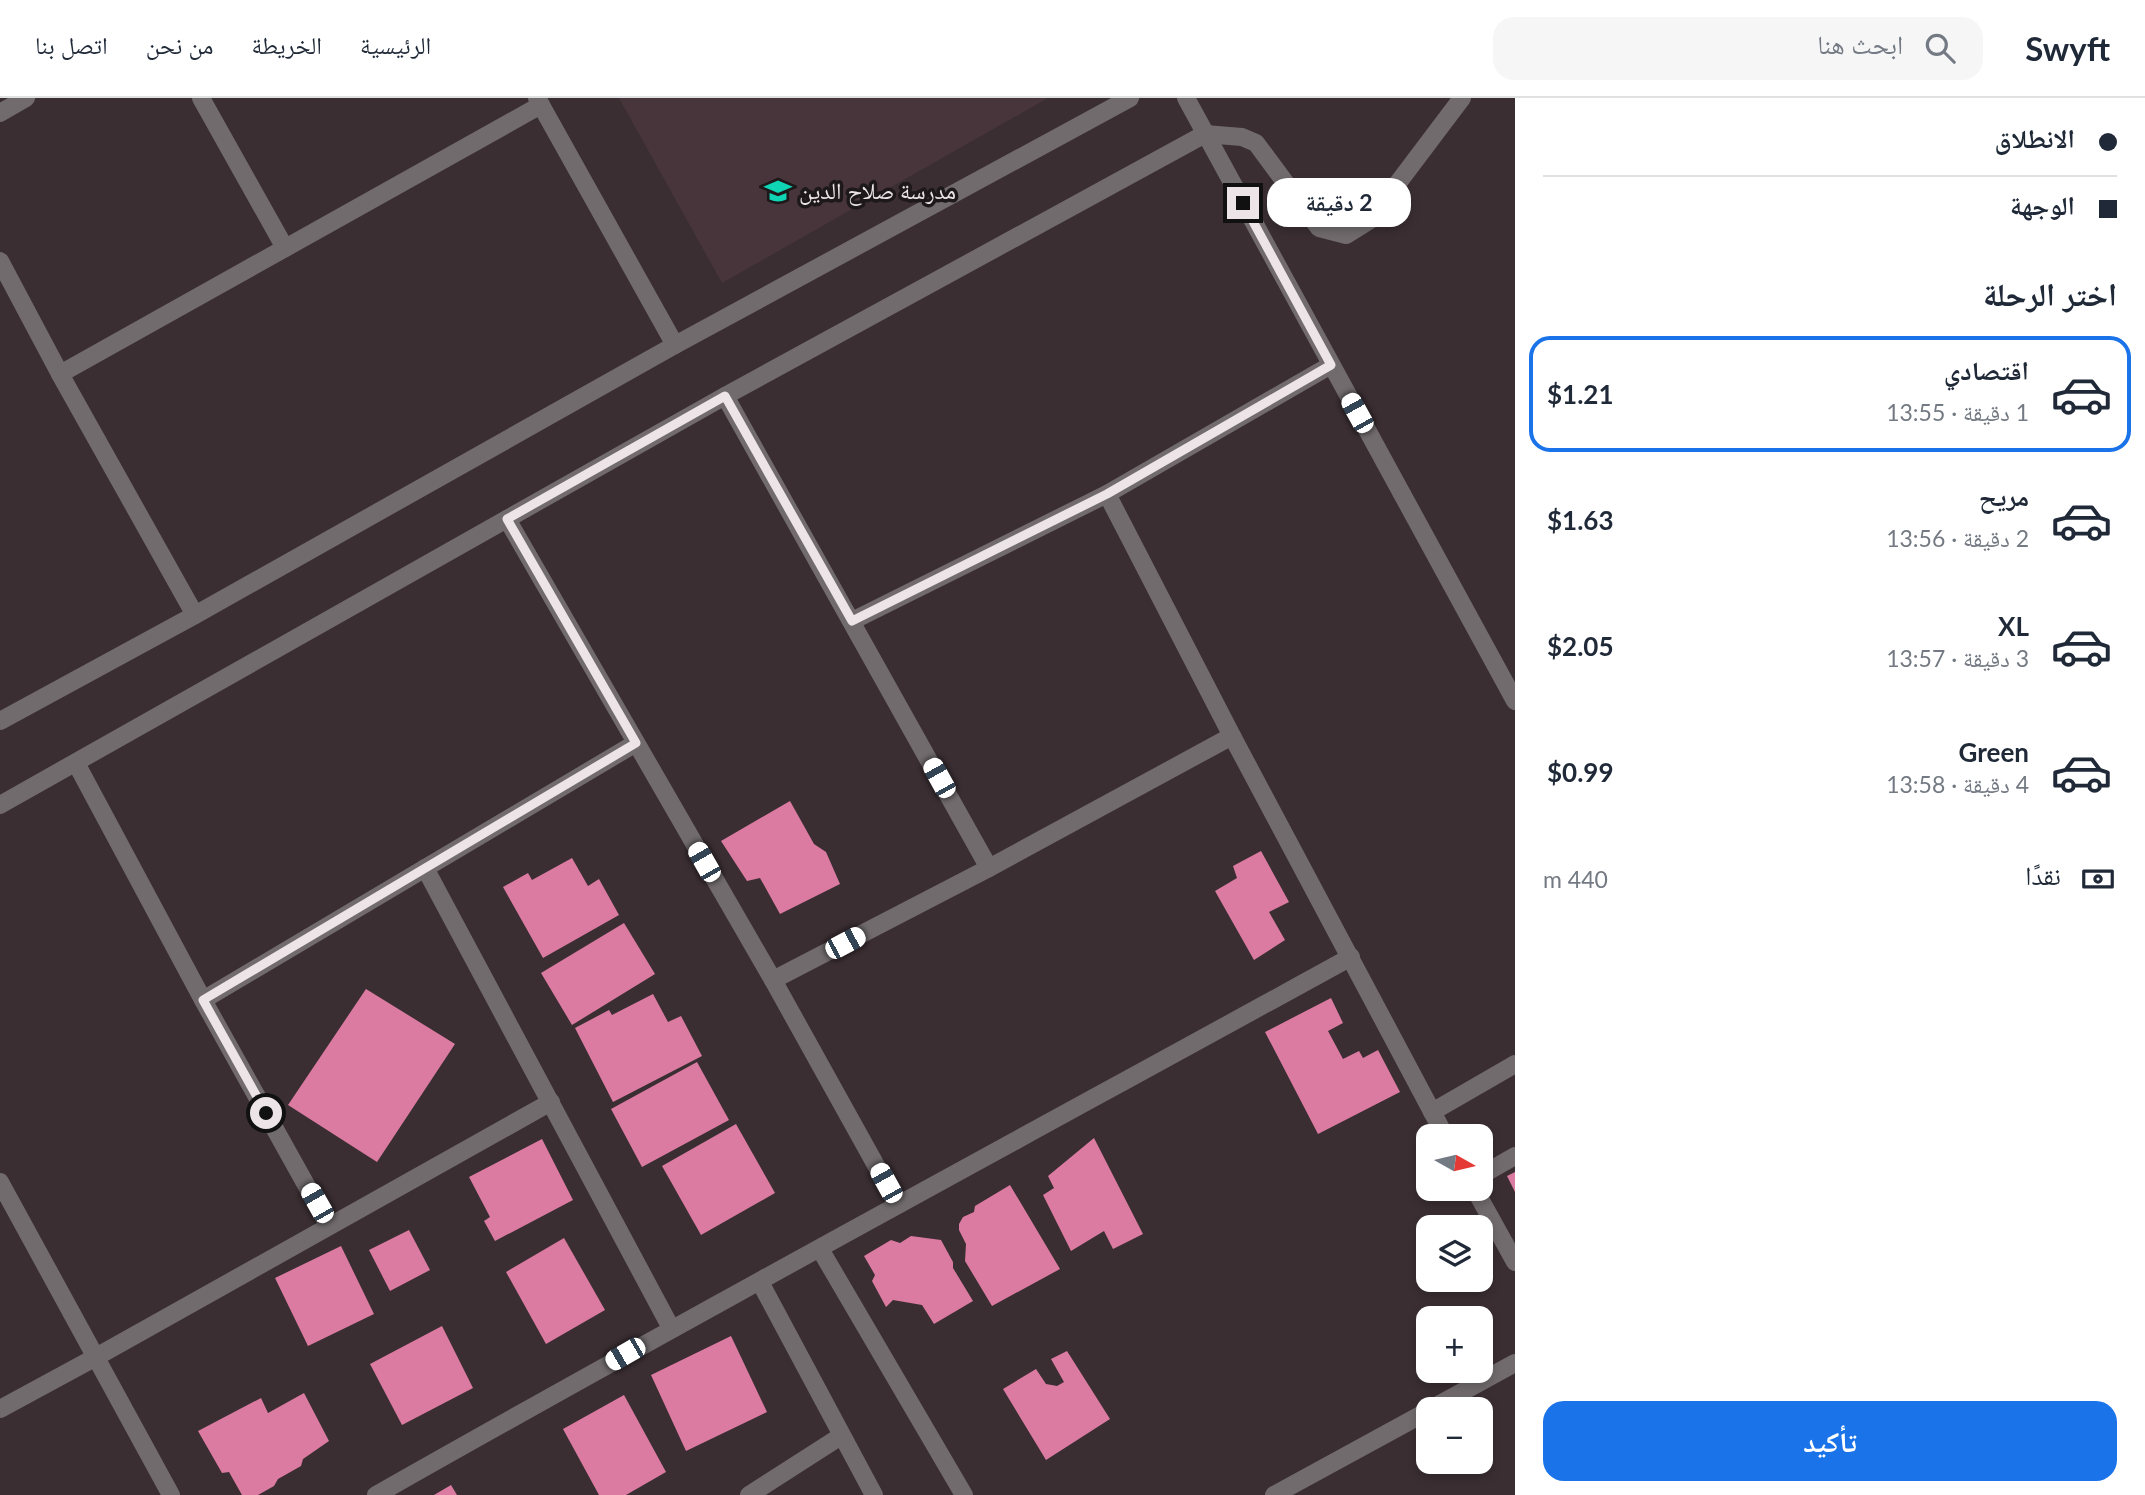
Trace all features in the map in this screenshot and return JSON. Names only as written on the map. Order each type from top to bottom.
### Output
[{"type":"street","points":[[0,113],[26,98]]},
{"type":"street","points":[[201,98],[285,248]]},
{"type":"street","points":[[0,721],[195,615],[674,345],[1130,98]]},
{"type":"street","points":[[1186,98],[1515,701]]},
{"type":"street","points":[[0,805],[725,396],[1205,134],[1242,137],[1256,143],[1319,228],[1346,235],[1370,220],[1462,98]]},
{"type":"street","points":[[60,374],[539,101],[674,345]]},
{"type":"street","points":[[0,261],[195,615]]},
{"type":"street","points":[[852,621],[1107,494],[1331,365]]},
{"type":"street","points":[[725,396],[989,868]]},
{"type":"street","points":[[1107,494],[1438,1124]]},
{"type":"street","points":[[507,519],[773,980],[898,1205]]},
{"type":"street","points":[[773,980],[989,868],[1232,736]]},
{"type":"street","points":[[203,1000],[636,743]]},
{"type":"street","points":[[76,763],[203,1000],[329,1226]]},
{"type":"street","points":[[425,869],[671,1328]]},
{"type":"street","points":[[376,1495],[671,1328],[760,1282],[1351,957]]},
{"type":"street","points":[[1432,1112],[1515,1064]]},
{"type":"street","points":[[0,1409],[551,1102]]},
{"type":"street","points":[[1493,1169],[1515,1156]]},
{"type":"street","points":[[0,1182],[172,1495]]},
{"type":"street","points":[[1481,1201],[1515,1262]]},
{"type":"street","points":[[820,1249],[964,1495]]},
{"type":"street","points":[[760,1282],[874,1495]]},
{"type":"street","points":[[1454,1397],[1515,1363]]},
{"type":"street","points":[[1274,1495],[1416,1418]]},
{"type":"street","points":[[749,1495],[841,1436]]},
{"type":"shaded area","name":"مدرسة صلاح الدين","points":[[619,98],[1048,98],[722,283]]},
{"type":"building","points":[[790,801],[814,844],[826,852],[840,884],[780,914],[760,878],[747,881],[721,841]]},
{"type":"building","points":[[1261,851],[1289,902],[1269,912],[1285,940],[1254,960],[1215,891],[1237,878],[1233,866]]},
{"type":"building","points":[[572,858],[588,886],[599,879],[619,915],[543,958],[503,887],[528,873],[532,880]]},
{"type":"building","points":[[624,923],[655,974],[572,1025],[541,973]]},
{"type":"building","points":[[366,989],[455,1044],[377,1162],[288,1105]]},
{"type":"building","points":[[653,994],[668,1022],[681,1016],[702,1056],[613,1102],[575,1028],[609,1010],[612,1015]]},
{"type":"building","points":[[1331,998],[1343,1023],[1328,1031],[1343,1059],[1359,1051],[1363,1058],[1378,1050],[1400,1092],[1318,1134],[1265,1032]]},
{"type":"building","points":[[697,1062],[729,1120],[642,1167],[611,1109]]},
{"type":"building","points":[[736,1124],[775,1193],[701,1235],[662,1166]]},
{"type":"building","points":[[1094,1138],[1143,1234],[1113,1249],[1104,1231],[1071,1251],[1043,1195],[1054,1188],[1048,1176]]},
{"type":"building","points":[[542,1139],[573,1200],[495,1241],[484,1221],[490,1217],[469,1177]]},
{"type":"building","points":[[1515,1172],[1515,1192],[1507,1176]]},
{"type":"building","points":[[1010,1185],[1060,1269],[992,1306],[965,1261],[966,1244],[959,1224],[963,1217],[974,1212],[975,1206]]},
{"type":"building","points":[[409,1230],[430,1270],[390,1291],[369,1250]]},
{"type":"building","points":[[911,1236],[941,1240],[953,1262],[953,1268],[973,1301],[934,1324],[922,1305],[893,1300],[886,1307],[872,1281],[875,1275],[864,1256],[891,1240],[900,1243]]},
{"type":"building","points":[[564,1238],[605,1310],[546,1344],[506,1272]]},
{"type":"building","points":[[341,1246],[374,1314],[308,1346],[275,1278]]},
{"type":"building","points":[[442,1326],[473,1388],[402,1425],[370,1364]]},
{"type":"building","points":[[731,1336],[767,1412],[686,1451],[651,1375]]},
{"type":"building","points":[[1067,1351],[1110,1419],[1046,1460],[1003,1389],[1036,1369],[1046,1384],[1057,1386],[1064,1382],[1051,1359]]},
{"type":"building","points":[[304,1393],[329,1441],[303,1459],[301,1466],[278,1479],[274,1486],[258,1495],[242,1495],[229,1472],[222,1473],[198,1431],[261,1398],[268,1413]]},
{"type":"building","points":[[624,1395],[666,1472],[626,1495],[599,1495],[563,1429]]},
{"type":"building","points":[[451,1485],[457,1495],[434,1495]]},
{"type":"place","name":"مدرسة صلاح الدين","points":[[778,191]]},
{"type":"route","points":[[266,1113],[203,1000],[636,743],[507,519],[725,396],[852,621],[1107,494],[1331,365],[1243,203]]}]
